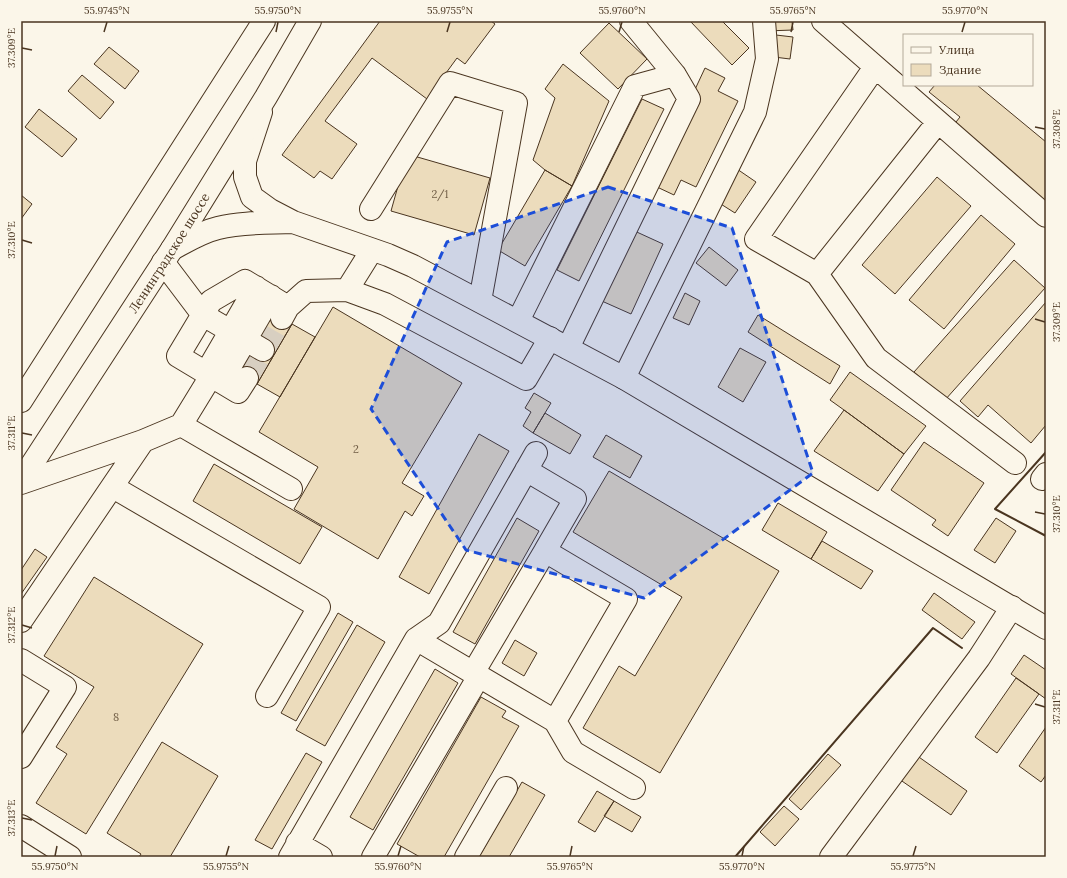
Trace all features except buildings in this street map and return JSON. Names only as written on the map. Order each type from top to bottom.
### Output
[{"type":"main road","points":[[21,401],[264,21]]},
{"type":"main road","name":"Ленинградское шоссе","points":[[21,482],[168,256],[266,97],[310,21]]},
{"type":"main road","points":[[21,482],[143,441],[181,424],[213,377],[246,340],[274,302],[306,291],[347,290],[385,304],[526,379],[559,343],[689,99],[674,74],[631,21]]},
{"type":"main road","points":[[624,378],[755,112],[767,59],[764,21]]},
{"type":"main road","points":[[823,21],[1046,216]]},
{"type":"main road","points":[[875,67],[756,239],[817,274],[876,358],[1015,463]]},
{"type":"main road","points":[[518,321],[635,86],[674,74]]},
{"type":"main road","points":[[371,209],[450,83],[516,103],[480,301]]},
{"type":"main road","points":[[266,97],[245,161],[244,177],[252,197],[270,210],[293,222],[388,255],[413,266],[624,378],[1046,628]]},
{"type":"main road","points":[[817,274],[938,122]]},
{"type":"main road","points":[[246,340],[203,315],[168,256],[197,236],[217,228],[241,224],[293,222]]},
{"type":"main road","points":[[347,290],[372,250]]},
{"type":"main road","points":[[247,378],[238,392],[178,356],[211,301],[246,281],[274,302]]},
{"type":"main road","points":[[181,424],[290,489]]},
{"type":"main road","points":[[21,622],[143,441]]},
{"type":"main road","points":[[320,857],[294,850],[416,640],[439,623],[531,461],[575,499],[544,551],[373,857]]},
{"type":"main road","points":[[112,487],[318,607],[267,696]]},
{"type":"main road","points":[[544,551],[626,599],[555,721]]},
{"type":"main road","points":[[831,857],[979,658],[1012,607]]},
{"type":"main road","points":[[416,640],[555,721],[573,752],[634,788]]},
{"type":"main road","points":[[21,660],[65,687],[21,757]]},
{"type":"main road","points":[[466,857],[506,788]]},
{"type":"main road","points":[[21,826],[70,857]]},
{"type":"highlighted area","points":[[608,187],[732,228],[813,473],[644,598],[466,550],[371,409],[447,242]]},
{"type":"tunnel","points":[[247,378],[282,318]]},
{"type":"wall","points":[[1046,452],[995,509],[1046,536]]},
{"type":"wall","points":[[735,857],[933,628],[962,648]]}]
